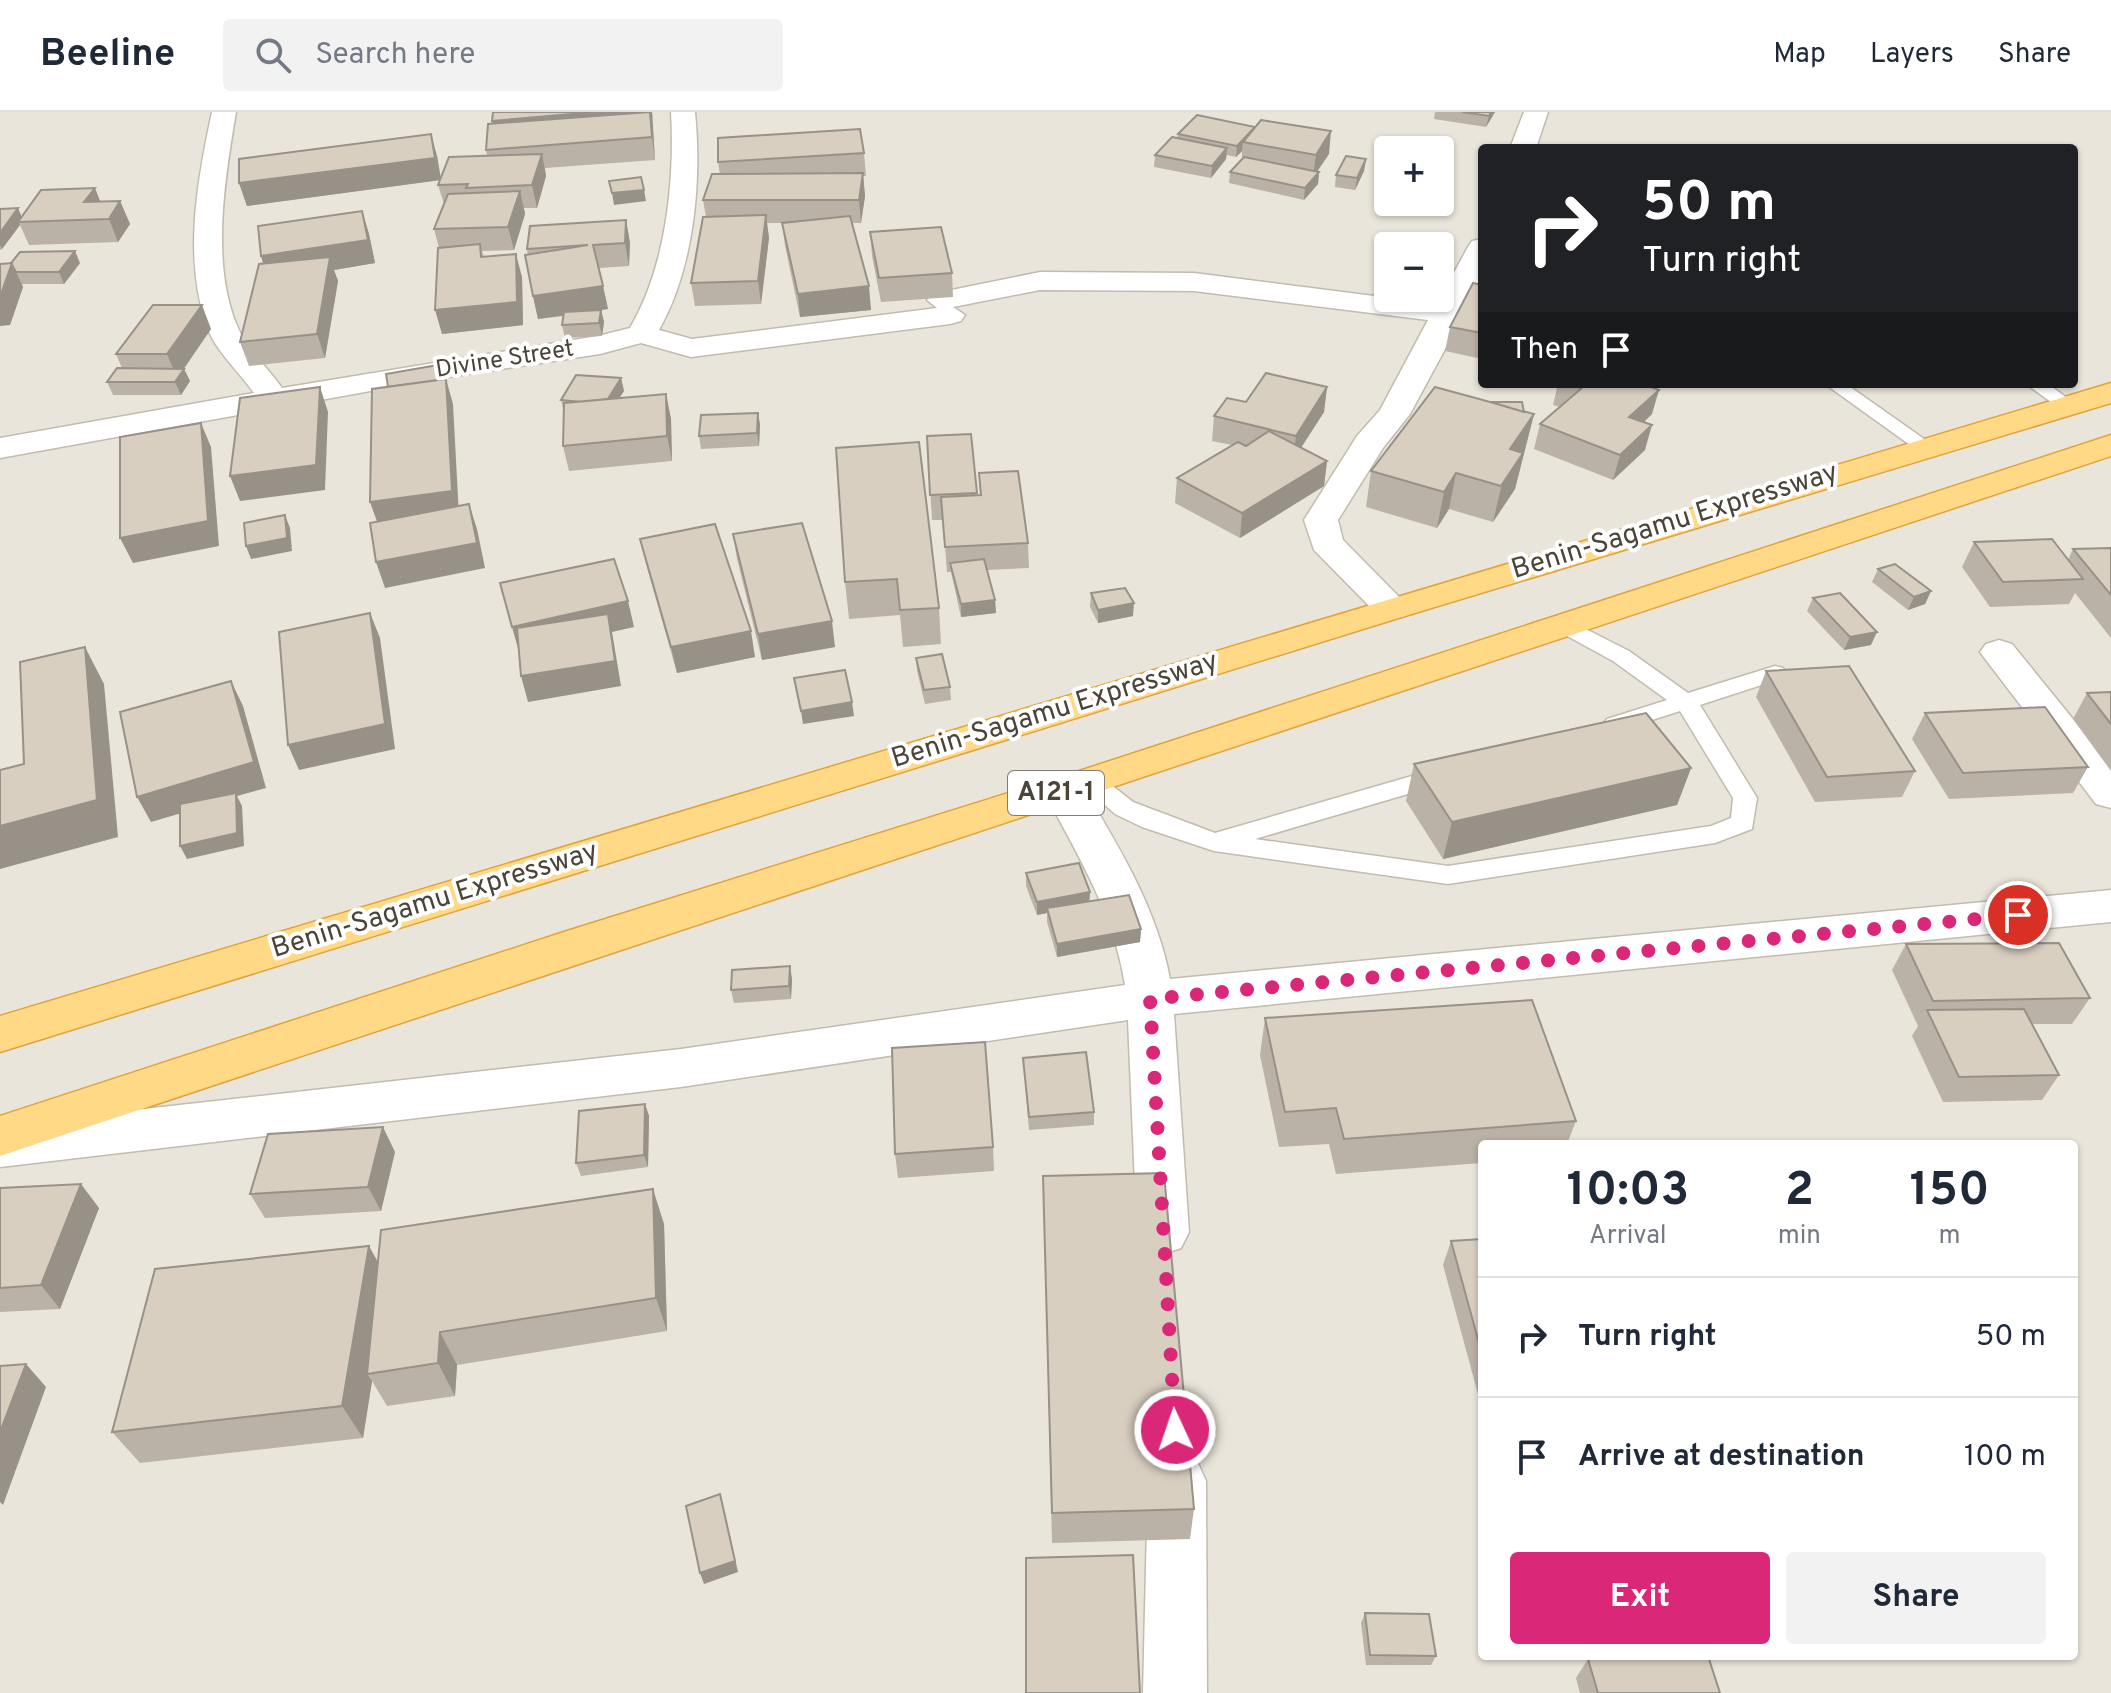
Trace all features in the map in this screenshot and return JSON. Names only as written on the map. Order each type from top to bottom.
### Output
[{"type":"highway","name":"Benin-Sagamu Expressway","points":[[0,1034],[1924,446],[2111,393]]},
{"type":"highway","name":"A121-1","points":[[0,1136],[583,943],[1078,786],[2111,445]]},
{"type":"street","points":[[224,112],[209,190],[209,265],[223,329],[275,400]]},
{"type":"street","points":[[683,112],[687,141],[680,214],[653,316],[641,334],[691,348],[946,308],[1040,281],[1194,282],[1449,314]]},
{"type":"street","points":[[1524,144],[1536,112]]},
{"type":"street","points":[[1392,608],[1326,543],[1321,520],[1369,443],[1394,414],[1478,255]]},
{"type":"street","name":"Divine Street","points":[[0,448],[448,368],[600,345],[641,334]]},
{"type":"street","points":[[1999,652],[2111,794]]},
{"type":"street","points":[[1078,786],[1141,945],[1150,999],[1166,1286]]},
{"type":"street","points":[[0,1146],[681,1068],[1150,999],[2111,906]]},
{"type":"street","points":[[1175,1429],[1175,1693]]},
{"type":"lane","points":[[1840,388],[1924,446]]},
{"type":"lane","points":[[2041,388],[2069,406]]},
{"type":"lane","points":[[1078,786],[1151,821],[1214,842],[1448,875],[1715,834],[1743,823],[1745,798],[1687,703],[1621,656],[1566,626]]},
{"type":"lane","points":[[1595,730],[1775,673]]},
{"type":"lane","points":[[1214,842],[1473,766]]},
{"type":"shaded area","points":[[0,112],[2111,112],[2111,1693],[0,1693]]},
{"type":"building","points":[[493,112],[595,112],[492,121]]},
{"type":"building","points":[[650,112],[652,137],[486,150],[488,124]]},
{"type":"building","points":[[1462,112],[1491,112],[1489,116]]},
{"type":"building","points":[[1197,115],[1255,127],[1237,146],[1178,134]]},
{"type":"building","points":[[1261,120],[1331,131],[1316,155],[1243,142]]},
{"type":"building","points":[[860,129],[864,153],[718,162],[718,138]]},
{"type":"building","points":[[431,134],[435,158],[239,183],[239,159]]},
{"type":"building","points":[[1172,137],[1227,148],[1212,166],[1155,155]]},
{"type":"building","points":[[542,154],[532,185],[466,188],[468,184],[438,185],[449,157]]},
{"type":"building","points":[[1346,156],[1366,159],[1357,178],[1336,175]]},
{"type":"building","points":[[1244,157],[1319,172],[1305,188],[1230,172]]},
{"type":"building","points":[[863,173],[859,200],[703,200],[712,174]]},
{"type":"building","points":[[641,177],[644,190],[612,193],[609,181]]},
{"type":"building","points":[[95,188],[84,202],[120,201],[109,219],[18,222],[41,190]]},
{"type":"building","points":[[520,191],[508,227],[434,229],[448,194]]},
{"type":"building","points":[[18,208],[0,233],[0,209]]},
{"type":"building","points":[[362,211],[368,240],[261,256],[258,226]]},
{"type":"building","points":[[766,215],[758,281],[691,283],[703,217]]},
{"type":"building","points":[[850,216],[869,286],[798,294],[782,223]]},
{"type":"building","points":[[626,220],[625,243],[593,245],[603,286],[533,296],[525,255],[588,245],[527,249],[530,226]]},
{"type":"building","points":[[941,227],[952,273],[879,278],[870,232]]},
{"type":"building","points":[[480,244],[481,257],[516,254],[517,302],[435,310],[438,248]]},
{"type":"building","points":[[75,251],[59,272],[16,272],[11,263],[20,252]]},
{"type":"building","points":[[330,257],[317,334],[240,342],[259,264]]},
{"type":"building","points":[[12,263],[0,297],[0,264]]},
{"type":"building","points":[[1473,283],[1478,284],[1478,332],[1450,327]]},
{"type":"building","points":[[153,305],[202,305],[167,354],[116,354]]},
{"type":"building","points":[[601,310],[599,323],[562,325],[564,312]]},
{"type":"building","points":[[438,365],[442,380],[388,387],[386,374]]},
{"type":"building","points":[[117,368],[184,369],[175,382],[107,382]]},
{"type":"building","points":[[1266,373],[1327,387],[1296,436],[1214,416],[1227,398],[1246,402]]},
{"type":"building","points":[[576,375],[621,378],[608,399],[582,402],[561,400]]},
{"type":"building","points":[[446,379],[452,491],[370,502],[372,389]]},
{"type":"building","points":[[320,387],[316,465],[230,476],[240,398]]},
{"type":"building","points":[[1435,387],[1534,414],[1510,449],[1523,453],[1501,486],[1456,473],[1444,492],[1371,471]]},
{"type":"building","points":[[1582,388],[1659,390],[1629,417],[1652,425],[1620,455],[1540,424]]},
{"type":"building","points":[[666,394],[667,436],[563,446],[564,403]]},
{"type":"building","points":[[1491,402],[1522,402],[1524,412]]},
{"type":"building","points":[[758,413],[757,433],[699,436],[701,415]]},
{"type":"building","points":[[201,423],[208,521],[120,538],[120,437]]},
{"type":"building","points":[[1269,431],[1327,461],[1242,513],[1177,478],[1238,442],[1246,446]]},
{"type":"building","points":[[971,434],[977,493],[930,495],[927,436]]},
{"type":"building","points":[[919,442],[939,608],[900,610],[897,579],[845,582],[836,448]]},
{"type":"building","points":[[1018,471],[1028,543],[945,547],[941,497],[981,495],[979,473]]},
{"type":"building","points":[[469,504],[477,543],[376,562],[370,523]]},
{"type":"building","points":[[285,515],[287,538],[246,546],[244,523]]},
{"type":"building","points":[[802,523],[832,621],[758,634],[733,534]]},
{"type":"building","points":[[715,524],[751,631],[671,647],[640,539]]},
{"type":"building","points":[[2052,539],[2083,579],[2003,582],[1974,542]]},
{"type":"building","points":[[2111,548],[2111,595],[2073,549]]},
{"type":"building","points":[[614,559],[628,601],[512,627],[500,583]]},
{"type":"building","points":[[984,559],[995,600],[961,604],[950,563]]},
{"type":"building","points":[[1895,564],[1931,591],[1914,597],[1878,569]]},
{"type":"building","points":[[1125,588],[1134,603],[1098,610],[1091,593]]},
{"type":"building","points":[[1840,593],[1877,632],[1850,637],[1813,598]]},
{"type":"building","points":[[370,613],[385,724],[288,745],[279,632]]},
{"type":"building","points":[[608,614],[615,661],[521,676],[517,628]]},
{"type":"building","points":[[85,647],[97,800],[0,826],[0,770],[24,764],[20,662]]},
{"type":"building","points":[[942,654],[950,687],[924,690],[916,658]]},
{"type":"building","points":[[1849,666],[1915,771],[1827,777],[1766,671]]},
{"type":"building","points":[[845,670],[852,702],[801,711],[794,678]]},
{"type":"building","points":[[231,681],[254,762],[137,797],[120,712]]},
{"type":"building","points":[[2111,692],[2111,724],[2087,693]]},
{"type":"building","points":[[2045,707],[2088,767],[1963,773],[1925,713]]},
{"type":"building","points":[[1646,713],[1691,768],[1452,822],[1414,764]]},
{"type":"building","points":[[236,793],[237,833],[180,846],[180,804]]},
{"type":"building","points":[[1079,863],[1090,892],[1037,902],[1026,873]]},
{"type":"building","points":[[1129,895],[1141,929],[1057,944],[1047,908]]},
{"type":"building","points":[[2059,943],[2090,998],[1933,1001],[1906,944]]},
{"type":"building","points":[[790,966],[789,986],[731,990],[732,970]]},
{"type":"building","points":[[1532,1000],[1576,1121],[1344,1139],[1336,1108],[1285,1112],[1265,1018]]},
{"type":"building","points":[[2024,1009],[2059,1075],[1959,1077],[1927,1010]]},
{"type":"building","points":[[985,1042],[993,1147],[895,1154],[892,1048]]},
{"type":"building","points":[[1086,1052],[1094,1112],[1029,1117],[1023,1058]]},
{"type":"building","points":[[645,1104],[644,1155],[576,1163],[579,1111]]},
{"type":"building","points":[[383,1127],[368,1187],[250,1194],[268,1134]]},
{"type":"building","points":[[1164,1173],[1194,1509],[1052,1513],[1043,1176]]},
{"type":"building","points":[[81,1184],[41,1285],[0,1288],[0,1188]]},
{"type":"building","points":[[653,1189],[656,1298],[440,1332],[438,1363],[367,1374],[381,1230]]},
{"type":"building","points":[[1478,1239],[1478,1339],[1451,1241]]},
{"type":"building","points":[[369,1246],[342,1406],[112,1432],[155,1269]]},
{"type":"building","points":[[26,1364],[0,1432],[0,1366]]},
{"type":"building","points":[[720,1494],[735,1561],[700,1573],[686,1506]]},
{"type":"building","points":[[1133,1555],[1140,1693],[1026,1693],[1026,1558]]},
{"type":"building","points":[[1365,1613],[1429,1614],[1436,1656],[1370,1655]]},
{"type":"building","points":[[1588,1660],[1709,1660],[1720,1693],[1598,1693]]},
{"type":"route","points":[[1175,1430],[1150,999],[2018,915]]}]
